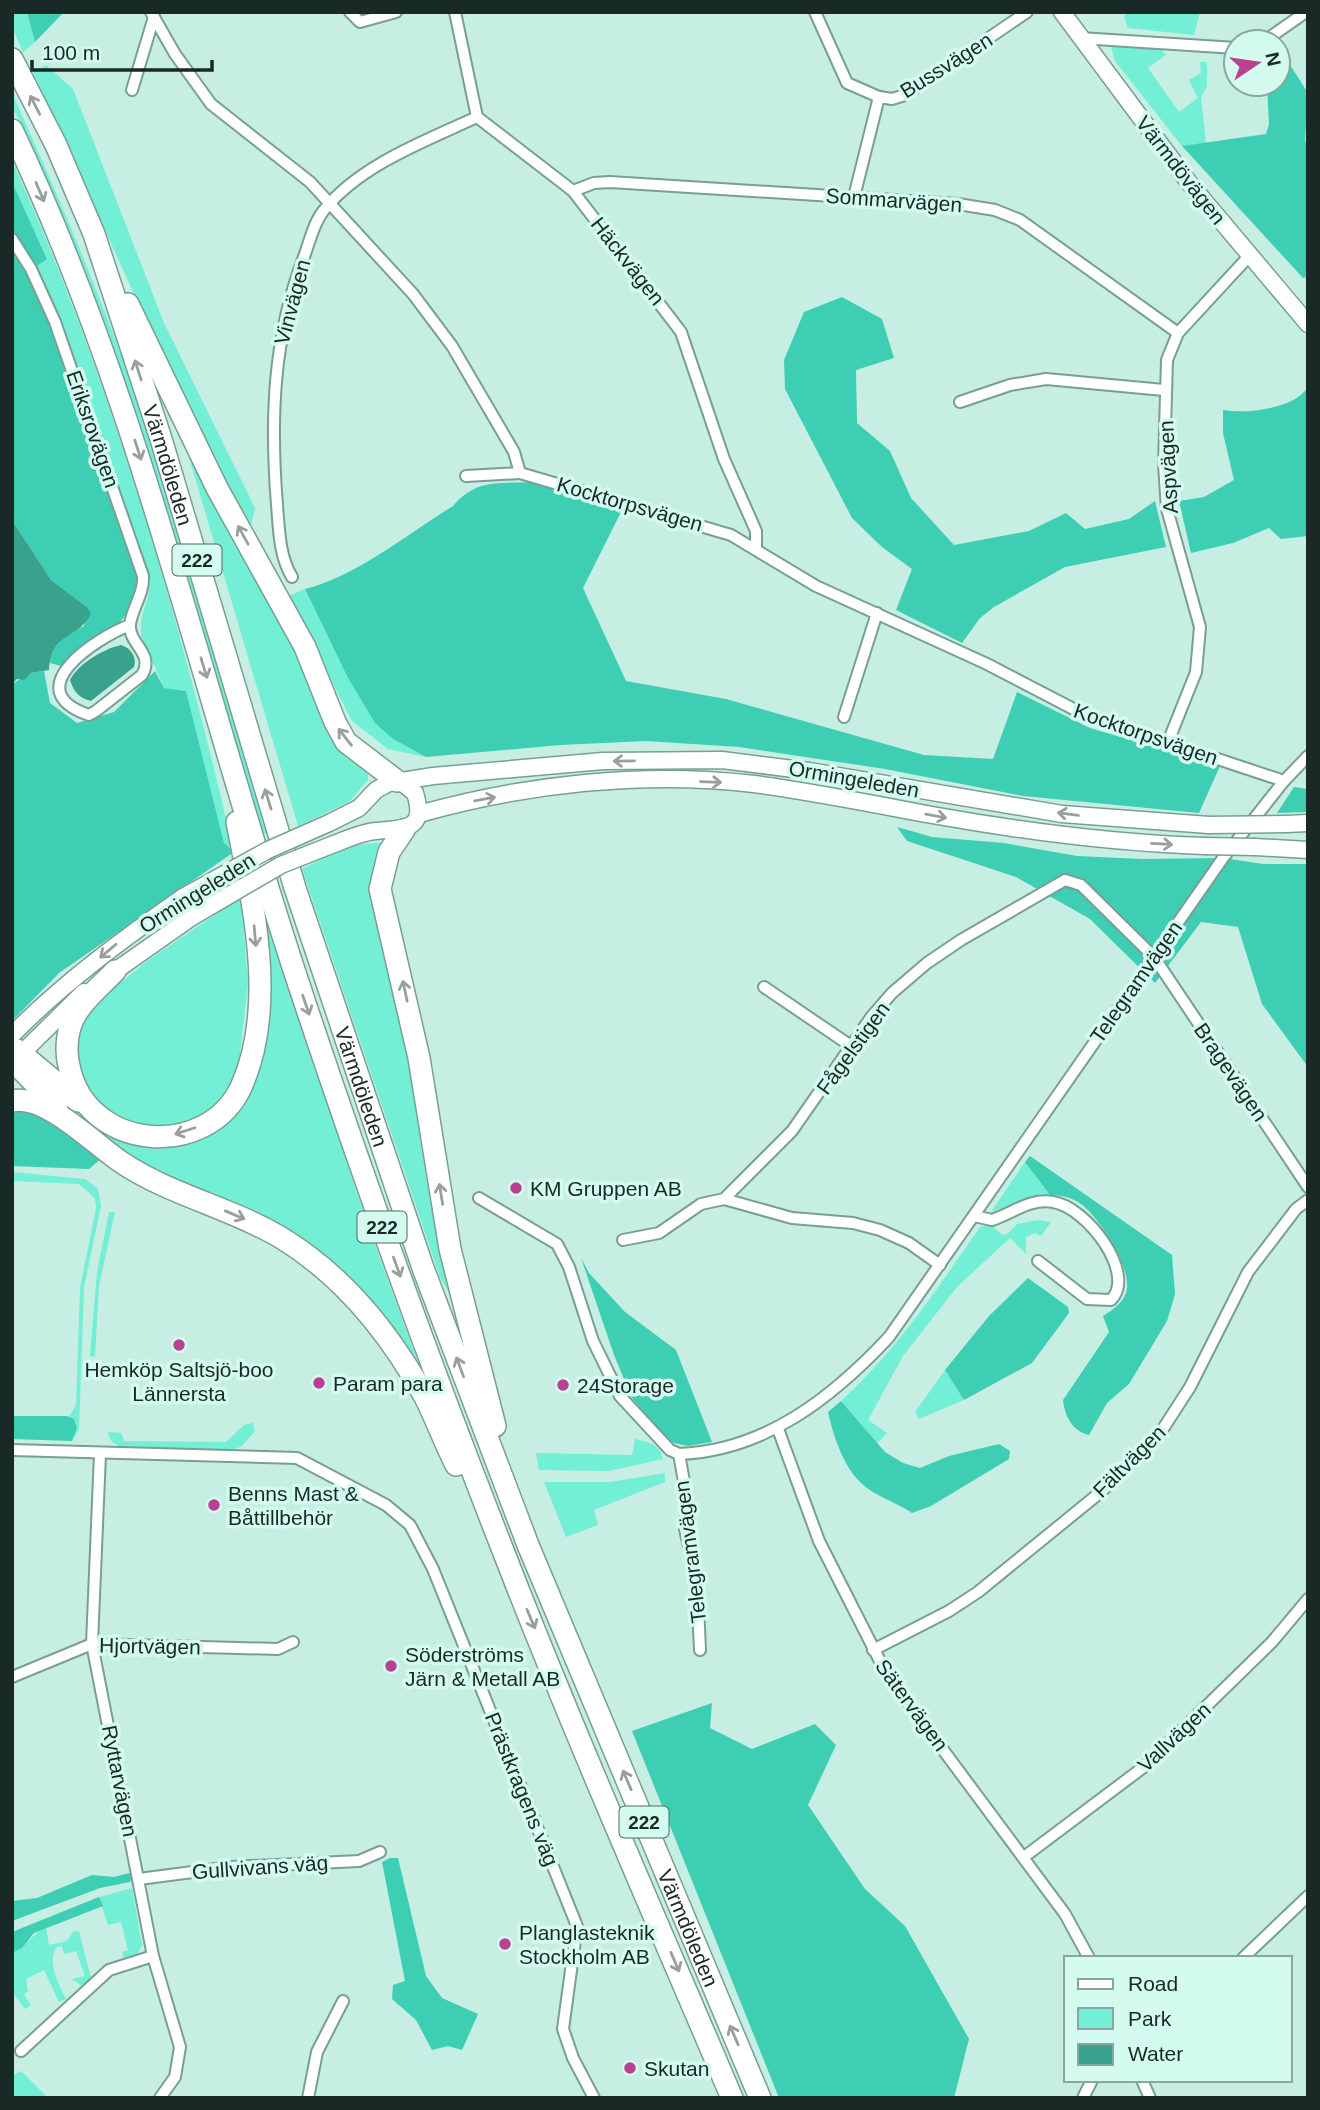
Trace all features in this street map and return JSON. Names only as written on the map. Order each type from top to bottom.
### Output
[{"type":"highway","name":"Värmdöleden","points":[[12,59],[56,145],[94,234],[161,439],[295,888],[427,1280],[528,1545],[760,2098]]},
{"type":"highway","name":"Värmdöleden","points":[[12,130],[56,229],[111,369],[298,983],[391,1253],[505,1556],[732,2098]]},
{"type":"highway","points":[[94,234],[217,488],[305,647],[335,722],[346,742],[398,781]]},
{"type":"highway","points":[[14,1053],[93,1114],[134,1136],[171,1136],[203,1125],[222,1111],[241,1088],[249,1067],[258,1012],[251,897],[213,700]]},
{"type":"highway","points":[[404,830],[389,852],[380,890],[419,1058],[450,1249],[474,1352],[528,1545]]},
{"type":"highway","points":[[93,1114],[71,1079],[66,1055],[69,1034],[76,1014],[115,971]]},
{"type":"highway","points":[[14,1053],[87,1138]]},
{"type":"highway","points":[[12,1101],[33,1101],[58,1115],[123,1164],[172,1189],[281,1237],[346,1286],[377,1324],[425,1397],[505,1556]]},
{"type":"main road","name":"Värmdövägen","points":[[1062,12],[1190,184],[1308,324]]},
{"type":"main road","name":"Ormingeleden","points":[[14,1053],[34,1013],[123,939],[183,897],[268,850],[359,808],[383,786],[398,781],[603,761],[722,760],[809,771],[1062,814],[1209,825],[1308,823]]},
{"type":"main road","points":[[398,781],[415,793],[419,814],[414,823],[404,830]]},
{"type":"main road","name":"Ormingeleden","points":[[419,814],[476,800],[589,784],[713,782],[832,796],[1092,840],[1288,848]]},
{"type":"main road","name":"Ormingeleden","points":[[14,1053],[84,992],[192,917],[281,865],[375,831],[404,830]]},
{"type":"main road","points":[[1288,848],[1308,845]]},
{"type":"main road","points":[[1288,848],[1308,850]]},
{"type":"street","points":[[350,12],[360,22],[396,12]]},
{"type":"street","points":[[455,12],[477,117]]},
{"type":"street","points":[[815,12],[847,83],[879,97]]},
{"type":"street","points":[[1283,28],[1306,12]]},
{"type":"street","name":"Bussvägen","points":[[853,197],[879,97],[892,99],[905,95],[1024,13]]},
{"type":"street","points":[[132,90],[153,15]]},
{"type":"street","points":[[153,15],[175,54],[211,104],[293,167],[331,203],[413,294],[452,346],[514,452],[520,473]]},
{"type":"street","points":[[1080,38],[1222,47]]},
{"type":"street","name":"Häckvägen","points":[[477,117],[573,191],[681,332],[724,459],[756,531],[756,548]]},
{"type":"street","name":"Vinvägen","points":[[292,577],[284,557],[276,495],[276,364],[291,289],[319,216],[365,173],[477,117]]},
{"type":"street","name":"Sommarvägen","points":[[573,191],[594,183],[611,182],[966,204],[995,209],[1037,232],[1178,333]]},
{"type":"street","name":"Eriksrovägen","points":[[12,239],[31,268],[55,322],[136,552],[144,587],[130,625]]},
{"type":"street","name":"Aspvägen","points":[[1168,742],[1196,672],[1200,627],[1167,509],[1164,390],[1167,359],[1178,333],[1250,255]]},
{"type":"street","points":[[960,402],[1010,385],[1046,379],[1164,390]]},
{"type":"street","name":"Kocktorpsvägen","points":[[466,476],[520,473],[713,528],[756,548],[816,586],[987,664],[1085,715],[1284,781]]},
{"type":"street","points":[[844,717],[877,613]]},
{"type":"street","points":[[130,625],[133,637],[145,654],[146,669],[96,711],[89,715],[75,710],[63,698],[60,684],[64,667],[103,639],[130,625]]},
{"type":"street","name":"Telegramvägen","points":[[479,1198],[554,1240],[569,1268],[593,1340],[620,1396],[670,1450],[680,1454],[701,1452],[778,1429],[825,1397],[868,1360],[889,1337],[1223,858],[1284,781],[1308,756]]},
{"type":"street","name":"Fågelstigen","points":[[623,1240],[659,1233],[701,1204],[724,1199],[792,1131],[851,1046],[892,993],[927,962],[1065,880],[1081,885],[1154,957]]},
{"type":"street","name":"Bragevägen","points":[[1154,957],[1308,1187]]},
{"type":"street","points":[[764,988],[851,1046]]},
{"type":"street","points":[[724,1199],[792,1218],[853,1223],[880,1230],[909,1243],[940,1265]]},
{"type":"street","name":"Fältvägen","points":[[873,1650],[948,1611],[978,1592],[1143,1453],[1190,1387],[1248,1272],[1296,1209],[1308,1200]]},
{"type":"street","points":[[974,1216],[992,1220],[1019,1207],[1045,1201],[1072,1207],[1087,1219],[1104,1243],[1116,1269],[1117,1291],[1111,1300],[1091,1301],[1038,1261]]},
{"type":"street","name":"Sätervägen","points":[[778,1429],[819,1541],[873,1650],[903,1698],[1065,1914],[1088,1956]]},
{"type":"street","name":"Prästkragens väg","points":[[12,1450],[297,1458],[386,1504],[410,1525],[433,1569],[577,1926],[563,2029],[573,2058],[594,2098]]},
{"type":"street","name":"Ryttarvägen","points":[[100,1454],[92,1644],[153,1955],[180,2047],[175,2077],[160,2098]]},
{"type":"street","name":"Telegramvägen","points":[[680,1454],[687,1498],[685,1529],[697,1583],[700,1650]]},
{"type":"street","name":"Vallvägen","points":[[1024,1857],[1145,1766],[1272,1642],[1308,1599]]},
{"type":"street","name":"Hjortvägen","points":[[12,1677],[92,1644],[278,1649],[293,1642]]},
{"type":"street","name":"Gullvivans väg","points":[[139,1880],[231,1867],[359,1861],[380,1852]]},
{"type":"street","points":[[1245,1956],[1308,1896]]},
{"type":"street","points":[[21,2051],[109,1970],[153,1955]]},
{"type":"street","points":[[309,2098],[317,2052],[343,2001]]},
{"type":"street","points":[[1083,2098],[1091,2082]]},
{"type":"street","points":[[1143,2082],[1150,2098]]},
{"type":"green space","points":[[12,12],[27,12],[35,42],[23,52],[12,27]]},
{"type":"green space","points":[[1128,12],[1200,12],[1194,35],[1128,28],[1124,16]]},
{"type":"green space","points":[[1110,43],[1160,48],[1166,55],[1148,68],[1179,112],[1198,98],[1189,80],[1201,73],[1200,62],[1207,62],[1207,86],[1201,97],[1206,143],[1182,146],[1115,61]]},
{"type":"green space","points":[[46,65],[73,89],[164,323],[255,508],[250,529],[197,432],[33,72]]},
{"type":"green space","points":[[12,93],[76,239],[152,442],[187,553],[267,833],[263,834],[181,557],[122,373],[89,283],[12,106]]},
{"type":"green space","points":[[12,161],[81,329],[140,501],[190,676],[234,852],[224,843],[186,691],[164,688],[141,635],[141,619],[149,593],[142,558],[61,325],[34,268],[47,259],[12,182]]},
{"type":"green space","points":[[188,454],[301,661],[329,736],[344,755],[368,774],[368,780],[349,802],[298,826]]},
{"type":"green space","points":[[305,589],[347,676],[393,739],[426,757],[388,749],[352,721],[288,596]]},
{"type":"green space","points":[[386,842],[418,1127],[450,1295],[440,1277],[302,869],[347,846]]},
{"type":"green space","points":[[241,897],[248,983],[238,1072],[216,1106],[186,1124],[156,1130],[105,1113],[83,1088],[76,1047],[85,1017],[97,1002],[147,961]]},
{"type":"green space","points":[[259,899],[367,1223],[421,1371],[376,1307],[322,1252],[278,1224],[158,1170],[120,1149],[83,1121],[28,1069],[29,1065],[70,1106],[97,1128],[124,1143],[150,1149],[176,1147],[200,1138],[221,1124],[239,1104],[253,1080],[262,1052]]},
{"type":"green space","points":[[1025,1162],[1050,1195],[1027,1199],[991,1212]]},
{"type":"green space","points":[[12,1172],[85,1179],[98,1189],[101,1206],[84,1287],[79,1430],[72,1441],[77,1428],[74,1419],[69,1417],[76,1405],[80,1288],[96,1208],[95,1198],[79,1184],[12,1181]]},
{"type":"green space","points":[[109,1212],[115,1212],[99,1286],[95,1357],[90,1356],[97,1272]]},
{"type":"green space","points":[[1037,1220],[1051,1222],[1041,1236],[1035,1233],[1026,1237],[1026,1254],[1010,1238],[957,1287],[903,1356],[868,1420],[887,1433],[877,1443],[841,1401],[898,1340],[980,1227],[990,1224],[1002,1235],[1007,1234],[1017,1224]]},
{"type":"green space","points":[[945,1370],[964,1400],[919,1419],[915,1412]]},
{"type":"green space","points":[[253,1423],[255,1431],[242,1446],[230,1451],[124,1448],[111,1441],[108,1432],[121,1433],[124,1441],[226,1442],[244,1425]]},
{"type":"green space","points":[[635,1439],[656,1447],[663,1459],[609,1471],[539,1470],[536,1453],[632,1455]]},
{"type":"green space","points":[[665,1473],[665,1482],[594,1510],[598,1525],[566,1537],[544,1482],[610,1482]]},
{"type":"green space","points":[[132,1888],[142,1945],[138,1953],[124,1958],[122,1952],[128,1950],[121,1922],[108,1925],[99,1897]]},
{"type":"green space","points":[[46,1927],[49,1945],[67,1941],[73,1932],[79,1931],[91,1978],[82,1986],[72,1979],[85,1976],[76,1951],[64,1954],[62,1946],[57,1947],[53,1965],[66,1999],[59,2002],[44,1970],[26,1979],[28,1991],[24,1995],[31,2005],[25,2009],[12,1991],[12,1953]]},
{"type":"green space","points":[[21,2071],[48,2098],[12,2098],[12,2076]]},
{"type":"shaded area","points":[[27,12],[64,12],[35,42]]},
{"type":"shaded area","points":[[1292,68],[1308,93],[1305,141],[1308,143],[1308,277],[1303,278],[1182,146],[1266,134],[1269,124],[1268,98],[1292,98]]},
{"type":"shaded area","points":[[12,182],[47,259],[34,268],[12,232]]},
{"type":"shaded area","points":[[12,250],[39,295],[138,578],[136,594],[122,620],[61,666],[50,663],[51,656],[57,645],[84,626],[87,607],[51,580],[12,520]]},
{"type":"shaded area","points":[[842,297],[882,319],[894,358],[856,370],[857,423],[890,451],[911,498],[954,545],[1029,531],[1066,513],[1085,529],[1129,519],[1155,501],[1166,547],[1065,567],[994,607],[980,618],[962,643],[896,610],[912,569],[882,547],[852,518],[785,389],[784,360],[804,312]]},
{"type":"shaded area","points":[[1308,387],[1308,536],[1281,539],[1269,528],[1233,543],[1191,553],[1179,501],[1204,497],[1234,480],[1223,433],[1223,410],[1257,410],[1281,405],[1302,394]]},
{"type":"shaded area","points":[[532,482],[621,512],[583,588],[626,681],[726,699],[924,755],[993,759],[1017,692],[1090,728],[1220,766],[1199,813],[1023,796],[885,769],[739,747],[646,741],[560,745],[426,757],[393,739],[375,723],[347,676],[305,589],[362,565],[453,506],[471,491],[489,484]]},
{"type":"shaded area","points":[[44,671],[50,703],[77,723],[114,712],[155,671],[164,688],[186,691],[224,843],[234,852],[59,973],[12,1021],[12,684],[31,673]]},
{"type":"shaded area","points":[[1294,787],[1308,789],[1308,812],[1277,813]]},
{"type":"shaded area","points":[[897,827],[932,837],[1004,843],[1077,856],[1142,859],[1223,858],[1263,864],[1308,864],[1308,1067],[1262,1004],[1238,927],[1201,922],[1155,983],[1090,919],[1016,877],[907,841]]},
{"type":"shaded area","points":[[28,1104],[103,1157],[89,1169],[12,1166],[12,1106]]},
{"type":"shaded area","points":[[1030,1156],[1172,1255],[1175,1294],[1167,1321],[1129,1384],[1107,1403],[1089,1435],[1070,1422],[1063,1400],[1109,1332],[1103,1316],[1116,1306],[1126,1293],[1125,1271],[1097,1220],[1077,1202],[1050,1195],[1025,1162]]},
{"type":"shaded area","points":[[581,1258],[589,1273],[625,1312],[676,1350],[712,1442],[688,1446],[669,1442],[632,1398],[614,1355]]},
{"type":"shaded area","points":[[1028,1278],[1068,1307],[1069,1313],[1032,1363],[964,1400],[945,1370],[989,1316]]},
{"type":"shaded area","points":[[841,1401],[885,1452],[903,1463],[920,1468],[949,1456],[999,1444],[1010,1451],[1009,1459],[931,1506],[912,1513],[878,1495],[854,1475],[836,1440],[828,1412]]},
{"type":"shaded area","points":[[12,1416],[67,1416],[74,1419],[77,1428],[72,1441],[12,1439]]},
{"type":"shaded area","points":[[712,1703],[710,1728],[752,1749],[815,1724],[836,1745],[808,1805],[865,1889],[905,1926],[969,2039],[954,2098],[779,2098],[632,1731]]},
{"type":"shaded area","points":[[398,1858],[426,1976],[442,1998],[478,2014],[462,2050],[448,2046],[432,2050],[416,2020],[392,1999],[393,1985],[405,1981],[382,1862]]},
{"type":"shaded area","points":[[129,1873],[133,1877],[130,1882],[100,1888],[12,1921],[12,1901],[37,1898],[92,1875],[114,1877]]},
{"type":"shaded area","points":[[99,1897],[103,1906],[34,1933],[22,1948],[12,1953],[12,1932]]},
{"type":"water","points":[[12,520],[51,580],[87,607],[91,614],[55,648],[49,670],[31,673],[24,680],[17,679],[12,684]]},
{"type":"water","points":[[121,645],[132,653],[134,667],[91,701],[80,696],[70,680],[74,674],[92,658]]},
{"type":"place","name":"KM Gruppen AB","points":[[516,1188]]},
{"type":"place","name":"Hemköp Saltsjö-boo Lännersta","points":[[179,1345]]},
{"type":"place","name":"Param para","points":[[319,1383]]},
{"type":"place","name":"24Storage","points":[[563,1385]]},
{"type":"place","name":"Benns Mast & Båttillbehör","points":[[214,1505]]},
{"type":"place","name":"Söderströms Järn & Metall AB","points":[[391,1666]]},
{"type":"place","name":"Planglasteknik Stockholm AB","points":[[505,1944]]},
{"type":"place","name":"Skutan","points":[[630,2068]]}]
